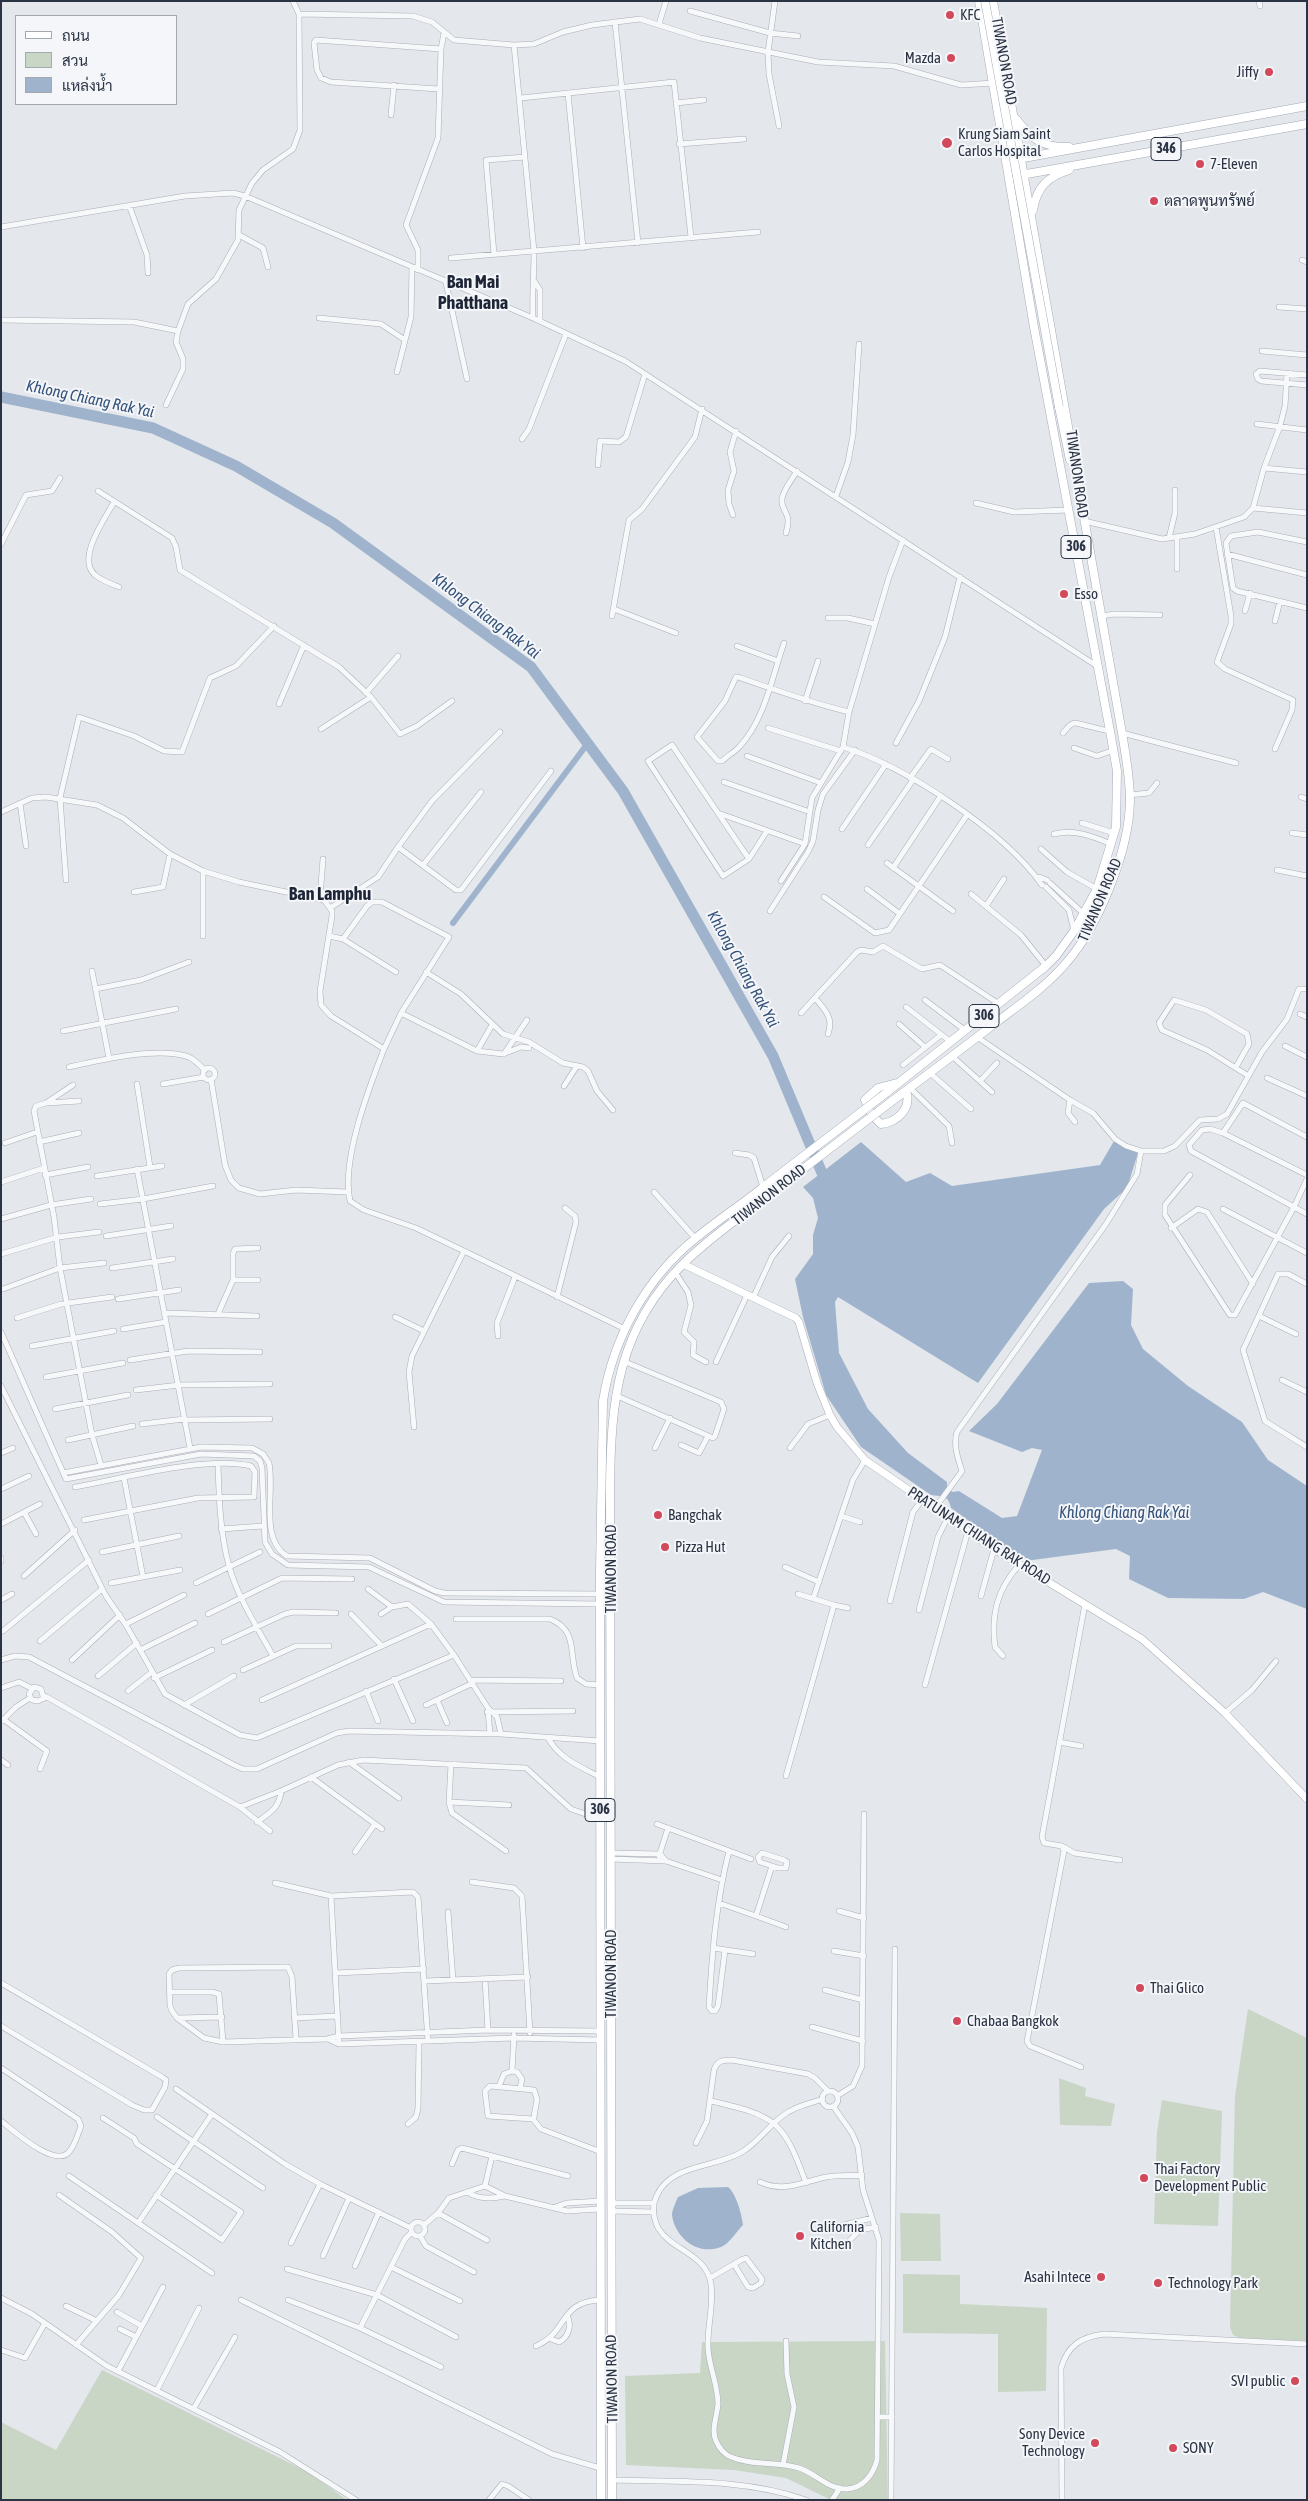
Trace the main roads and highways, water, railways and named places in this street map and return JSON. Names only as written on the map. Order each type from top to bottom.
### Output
[{"type":"main road","name":"TIWANON ROAD","points":[[600,2500],[600,1594],[603,1401],[610,1366],[625,1329],[654,1281],[695,1238],[900,1083],[1056,956],[1074,931],[1097,889],[1114,833],[1118,804],[1117,770],[1114,750],[1022,255],[979,1]]},
{"type":"main road","name":"306","points":[[985,1],[1059,407],[1083,521]]},
{"type":"main road","name":"TIWANON ROAD","points":[[612,2500],[610,1448],[615,1395],[623,1361],[647,1311],[683,1264],[773,1192],[1048,981],[1081,945],[1105,895],[1119,857],[1127,827],[1129,795],[1122,734],[1083,521],[1069,420],[993,1]]},
{"type":"main road","points":[[994,84],[1004,79],[1006,73]]},
{"type":"main road","name":"346","points":[[1022,158],[1307,106]]},
{"type":"main road","points":[[1015,118],[1032,138],[1042,144],[1064,147],[1096,146]]},
{"type":"main road","name":"346","points":[[1024,174],[1307,124]]},
{"type":"main road","points":[[1006,162],[1022,158]]},
{"type":"main road","name":"306","points":[[1032,217],[1037,195],[1045,182],[1057,174],[1097,161]]},
{"type":"main road","points":[[1009,177],[1024,174]]},
{"type":"main road","points":[[1022,255],[1028,248],[1033,247],[1038,252]]},
{"type":"main road","points":[[900,1083],[878,1088],[865,1100],[871,1114],[881,1124],[896,1117],[909,1103],[908,1089]]},
{"type":"main road","points":[[600,1853],[611,1856]]},
{"type":"main road","points":[[600,1876],[611,1876]]},
{"type":"main road","points":[[600,2468],[612,2468]]},
{"type":"main road","points":[[600,2480],[612,2480]]},
{"type":"water","points":[[1114,1141],[1138,1153],[1127,1188],[1104,1209],[978,1383],[838,1297],[835,1302],[839,1353],[868,1409],[908,1453],[947,1482],[947,1489],[953,1492],[959,1491],[1002,1518],[1017,1516],[1042,1450],[1032,1448],[1022,1452],[969,1431],[997,1404],[1089,1283],[1123,1281],[1133,1289],[1131,1325],[1143,1349],[1188,1386],[1242,1422],[1268,1460],[1307,1486],[1307,1609],[1263,1592],[1244,1599],[1168,1598],[1129,1579],[1130,1556],[1116,1549],[1025,1561],[951,1508],[946,1498],[931,1495],[861,1447],[826,1395],[803,1317],[795,1279],[813,1254],[813,1235],[818,1218],[813,1198],[803,1187],[861,1142],[906,1182],[930,1173],[952,1186],[1100,1165]]},
{"type":"water","points":[[728,2187],[736,2199],[743,2225],[721,2247],[704,2249],[689,2243],[678,2231],[672,2215],[678,2197],[698,2188]]},
{"type":"waterway","name":"Khlong Chiang Rak Yai","points":[[1,397],[153,428],[236,466],[333,523],[531,667],[623,791],[773,1056],[827,1185]]},
{"type":"waterway","points":[[453,923],[588,743]]},
{"type":"place","name":"KFC","points":[[950,15]]},
{"type":"place","name":"Mazda","points":[[951,58]]},
{"type":"place","name":"Jiffy","points":[[1269,72]]},
{"type":"place","name":"Krung Siam Saint Carlos Hospital","points":[[947,143]]},
{"type":"place","name":"7-Eleven","points":[[1200,164]]},
{"type":"place","name":"ตลาดพูนทรัพย์","points":[[1154,201]]},
{"type":"place","name":"Esso","points":[[1064,594]]},
{"type":"place","name":"Bangchak","points":[[658,1515]]},
{"type":"place","name":"Pizza Hut","points":[[665,1547]]},
{"type":"place","name":"Thai Glico","points":[[1140,1988]]},
{"type":"place","name":"Chabaa Bangkok","points":[[957,2021]]},
{"type":"place","name":"Thai Factory Development Public","points":[[1144,2178]]},
{"type":"place","name":"California Kitchen","points":[[800,2236]]},
{"type":"place","name":"Asahi Intece","points":[[1101,2277]]},
{"type":"place","name":"Technology Park","points":[[1158,2283]]},
{"type":"place","name":"SVI public","points":[[1295,2381]]},
{"type":"place","name":"Sony Device Technology","points":[[1095,2443]]},
{"type":"place","name":"SONY","points":[[1173,2448]]},
{"type":"district","name":"Ban Mai Phatthana","points":[[473,292]]},
{"type":"district","name":"Ban Lamphu","points":[[330,894]]}]
